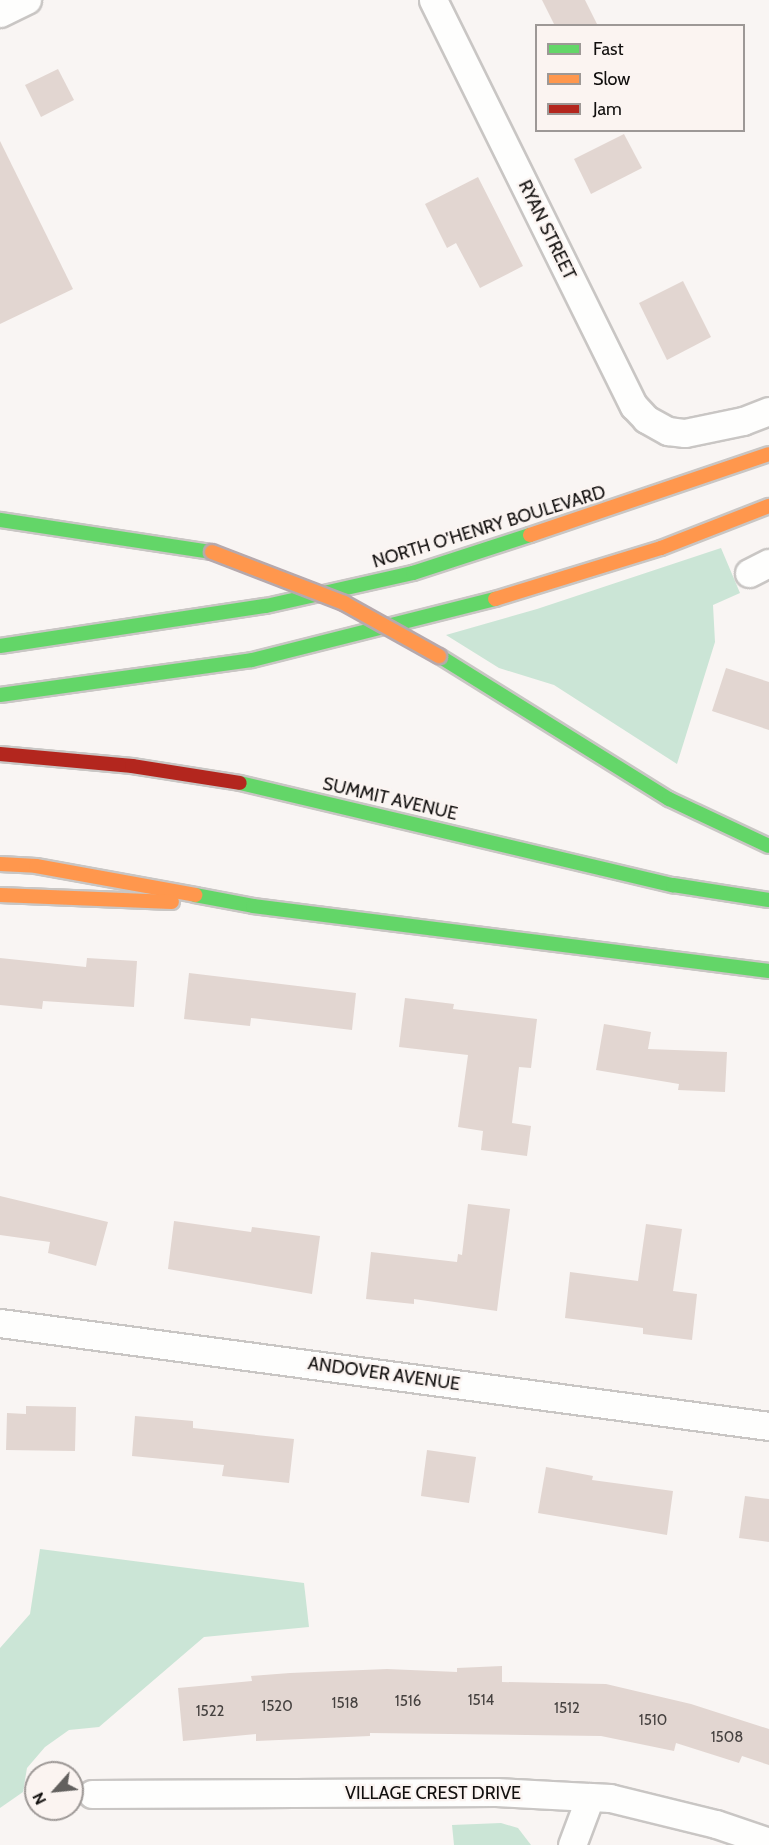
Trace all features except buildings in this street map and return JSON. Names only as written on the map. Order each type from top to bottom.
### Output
[{"type":"main road","name":"NORTH O'HENRY BOULEVARD","points":[[0,646],[266,606],[413,573],[699,481],[769,454]]},
{"type":"main road","points":[[0,695],[252,660],[464,608],[661,548],[769,506]]},
{"type":"main road","points":[[0,509],[37,523]]},
{"type":"main road","points":[[0,519],[212,552],[344,603],[439,656],[669,799],[769,846]]},
{"type":"main road","name":"SUMMIT AVENUE","points":[[0,754],[132,766],[236,782],[673,885],[769,900]]},
{"type":"main road","points":[[0,864],[36,866],[253,906],[769,971]]},
{"type":"main road","points":[[0,895],[253,906]]},
{"type":"street","points":[[0,13],[27,0]]},
{"type":"street","name":"RYAN STREET","points":[[434,0],[634,406],[645,419],[668,431],[685,433],[743,421],[769,411]]},
{"type":"street","name":"ANDOVER AVENUE","points":[[0,1323],[769,1426]]},
{"type":"street","name":"VILLAGE CREST DRIVE","points":[[92,1794],[496,1792],[610,1798],[716,1824],[769,1842]]},
{"type":"street","points":[[572,1845],[590,1797]]},
{"type":"green space","points":[[721,548],[740,593],[713,605],[715,642],[677,764],[554,685],[499,668],[446,635],[537,609]]},
{"type":"green space","points":[[40,1549],[304,1583],[309,1627],[204,1637],[99,1727],[69,1730],[45,1747],[33,1761],[24,1761],[23,1792],[0,1808],[0,1648],[30,1614]]},
{"type":"green space","points":[[501,1823],[518,1828],[531,1845],[454,1845],[452,1825]]},
{"type":"traffic: fast","points":[[0,520],[212,552]]},
{"type":"traffic: fast","points":[[0,646],[266,606],[413,573],[530,535]]},
{"type":"traffic: fast","points":[[0,695],[252,660],[495,599]]},
{"type":"traffic: fast","points":[[439,656],[669,799],[769,846]]},
{"type":"traffic: fast","points":[[240,783],[673,885],[769,900]]},
{"type":"traffic: fast","points":[[195,895],[253,906],[769,971]]},
{"type":"traffic: slow","points":[[530,535],[769,454]]},
{"type":"traffic: slow","points":[[495,599],[661,548],[769,506]]},
{"type":"traffic: slow","points":[[212,552],[344,603],[439,656]]},
{"type":"traffic: slow","points":[[0,864],[36,866],[195,895]]},
{"type":"traffic: slow","points":[[0,895],[172,902]]},
{"type":"traffic: jam","points":[[0,754],[132,766],[240,783]]}]
